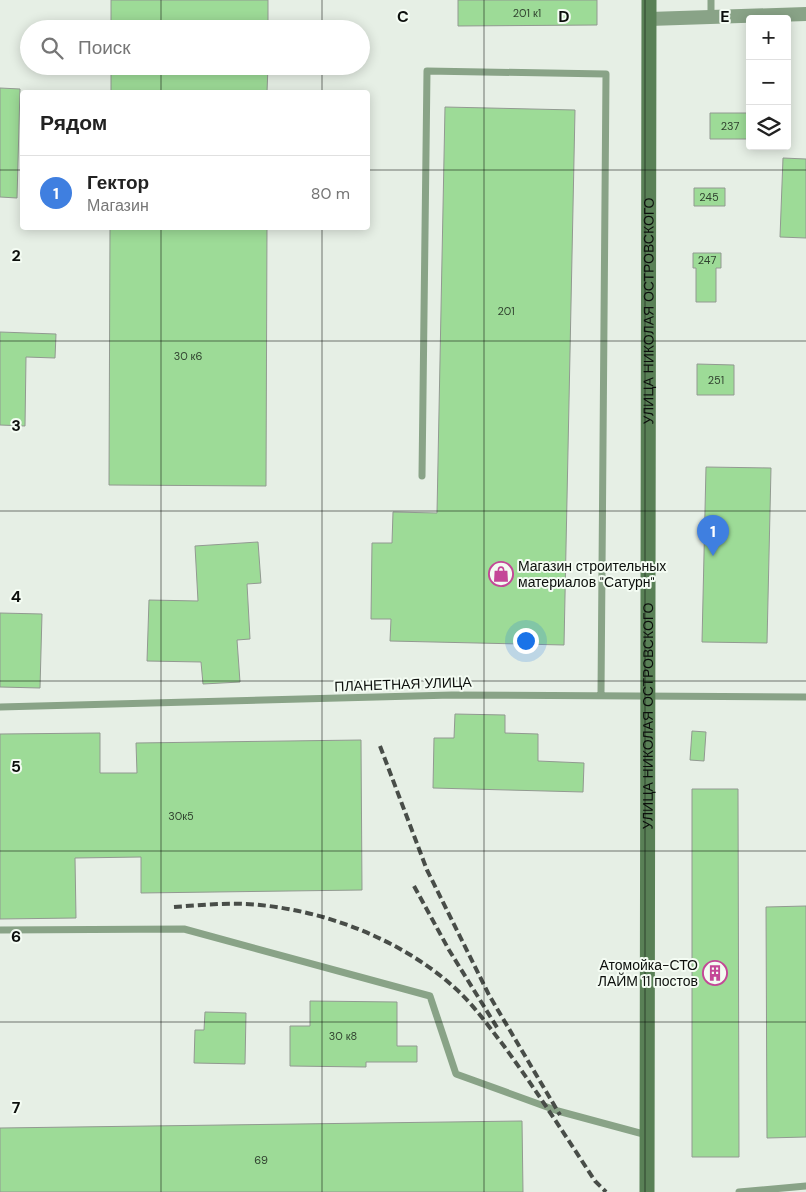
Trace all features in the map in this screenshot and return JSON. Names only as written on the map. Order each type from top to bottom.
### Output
[{"type":"street","name":"УЛИЦА НИКОЛАЯ ОСТРОВСКОГО","points":[[647,1192],[649,0]]},
{"type":"street","points":[[649,19],[806,14]]},
{"type":"lane","points":[[711,0],[711,17]]},
{"type":"lane","points":[[422,476],[427,71],[606,74],[601,694]]},
{"type":"lane","name":"ПЛАНЕТНАЯ УЛИЦА","points":[[0,707],[452,695],[648,694],[806,697]]},
{"type":"lane","points":[[0,930],[184,929],[430,996],[456,1074],[558,1111],[647,1135]]},
{"type":"lane","points":[[739,1192],[789,1186],[806,1186]]},
{"type":"lane","points":[[647,1192],[653,1192]]},
{"type":"building","points":[[111,0],[268,0],[268,20],[111,20]]},
{"type":"building","points":[[458,0],[597,0],[597,25],[458,26]]},
{"type":"building","points":[[111,75],[268,75],[267,90],[111,90]]},
{"type":"building","points":[[0,88],[20,89],[17,198],[0,197]]},
{"type":"building","points":[[445,107],[575,110],[564,645],[390,641],[391,619],[371,619],[372,543],[392,543],[393,512],[437,513]]},
{"type":"building","points":[[710,113],[746,113],[746,139],[710,139]]},
{"type":"building","points":[[783,158],[806,159],[806,238],[780,237]]},
{"type":"building","points":[[694,188],[725,188],[725,206],[694,206]]},
{"type":"building","points":[[110,230],[267,230],[266,486],[109,485]]},
{"type":"building","points":[[693,253],[721,253],[721,268],[716,268],[716,302],[696,302],[696,268],[693,268]]},
{"type":"building","points":[[0,332],[56,334],[55,358],[26,357],[25,426],[0,425]]},
{"type":"building","points":[[697,364],[734,365],[734,395],[697,395]]},
{"type":"building","points":[[706,467],[771,468],[767,643],[702,642]]},
{"type":"building","points":[[258,542],[261,583],[247,584],[250,639],[237,640],[240,682],[203,684],[201,662],[147,661],[149,600],[198,601],[195,546]]},
{"type":"building","points":[[0,613],[42,614],[40,688],[0,687]]},
{"type":"building","points":[[455,714],[505,715],[505,733],[538,734],[538,761],[584,763],[583,792],[433,788],[434,738],[454,738]]},
{"type":"building","points":[[692,731],[706,732],[704,761],[690,760]]},
{"type":"building","points":[[100,733],[100,773],[137,773],[136,743],[361,740],[362,890],[141,893],[141,857],[75,858],[76,918],[0,919],[0,734]]},
{"type":"building","name":"Атомойка-СТО ЛАЙМ 11 постов","points":[[692,789],[738,789],[739,1157],[692,1157]]},
{"type":"building","points":[[806,906],[806,1137],[767,1138],[766,907]]},
{"type":"building","points":[[310,1001],[397,1002],[397,1046],[417,1046],[417,1062],[366,1062],[366,1067],[290,1066],[290,1026],[310,1026]]},
{"type":"building","points":[[205,1012],[246,1013],[245,1064],[194,1063],[195,1030],[204,1030]]},
{"type":"building","points":[[522,1121],[523,1192],[0,1192],[0,1128]]},
{"type":"railway","points":[[380,746],[427,870],[489,995],[560,1115]]},
{"type":"railway","points":[[414,886],[449,950],[498,1029]]},
{"type":"railway","points":[[174,907],[217,904],[260,905],[313,914],[364,931],[389,943],[435,971],[475,1009],[504,1046],[595,1181],[606,1192]]},
{"type":"place","name":"Гектор","points":[[713,556]]},
{"type":"place","name":"Магазин строительных материалов \"Сатурн\"","points":[[501,574]]},
{"type":"place","name":"Атомойка-СТО ЛАЙМ 11 постов","points":[[715,973]]}]
